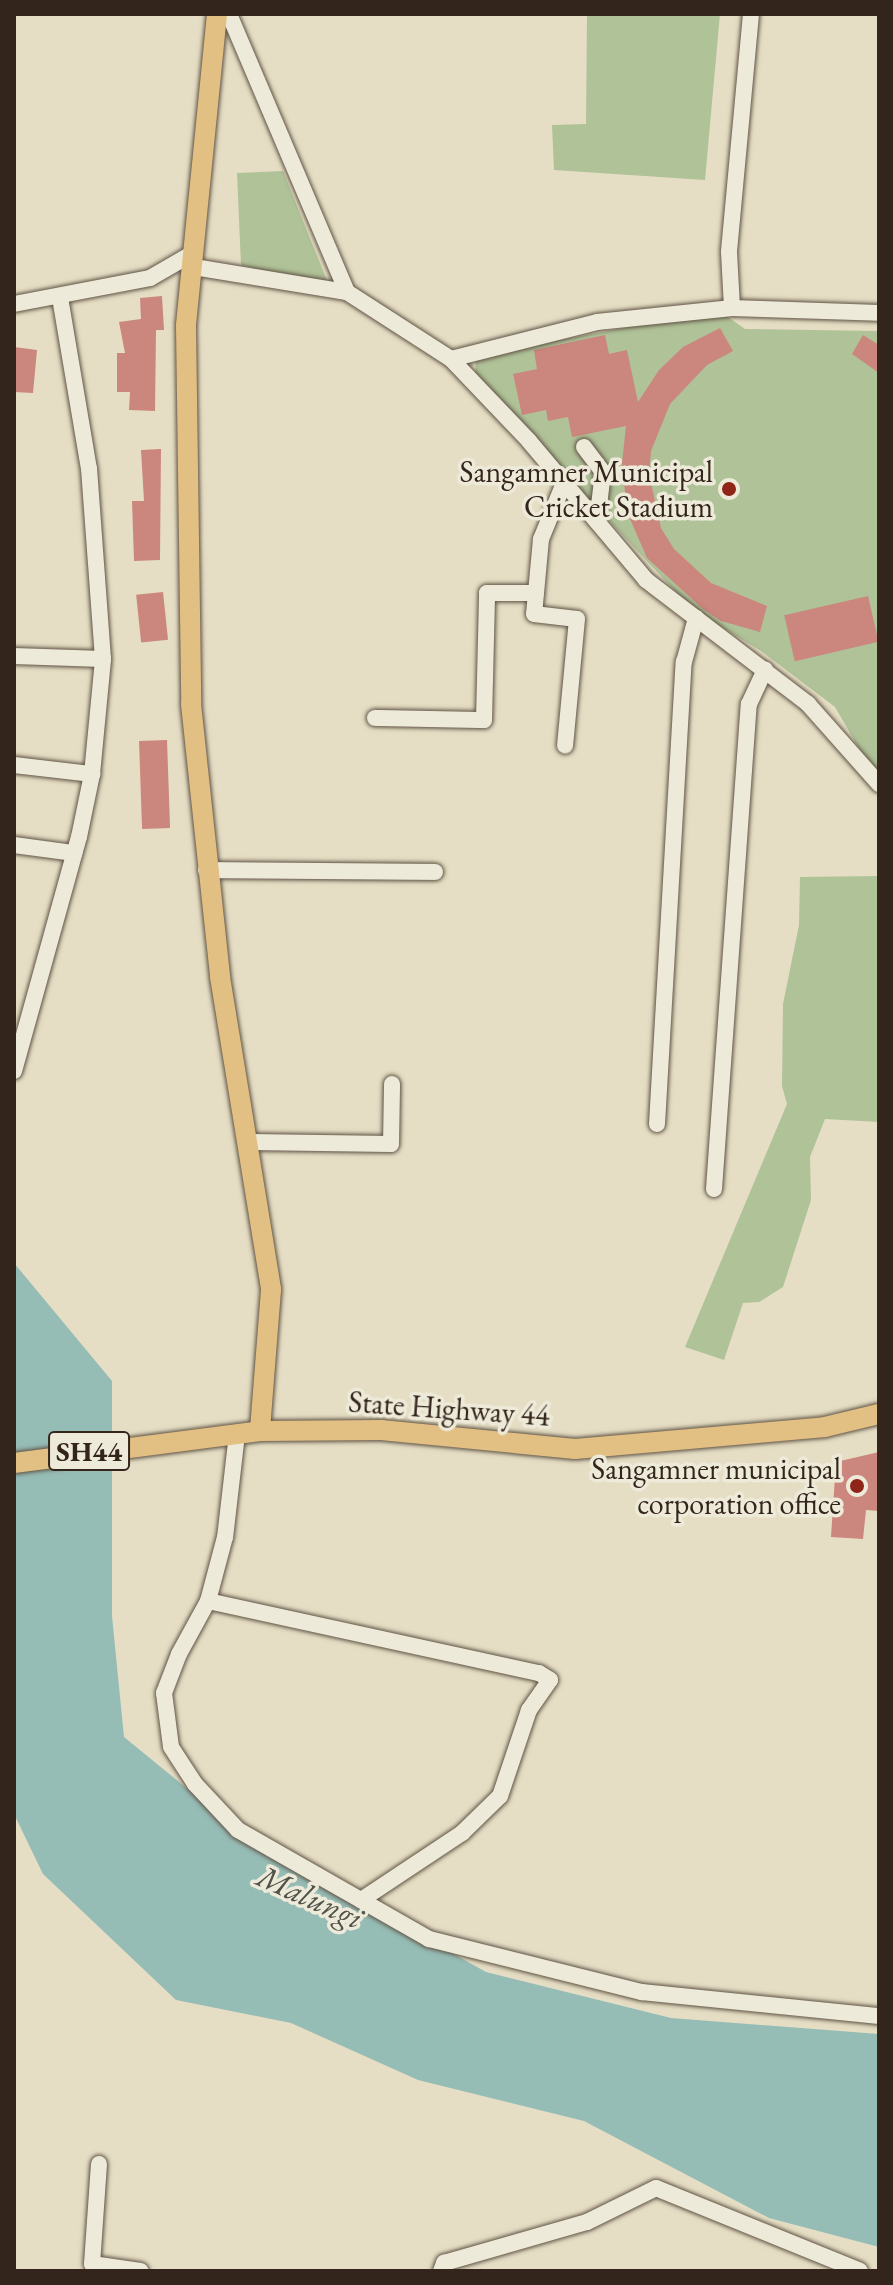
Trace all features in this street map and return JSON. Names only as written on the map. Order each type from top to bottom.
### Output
[{"type":"main road","points":[[217,14],[186,326],[191,704],[206,870],[271,1290],[260,1431]]},
{"type":"main road","name":"State Highway 44","points":[[14,1463],[164,1440],[260,1431],[381,1430],[575,1449],[825,1427],[879,1414]]},
{"type":"street","points":[[229,14],[347,292]]},
{"type":"street","points":[[732,308],[729,252],[751,14]]},
{"type":"street","points":[[14,304],[60,298],[150,278],[194,259],[347,292],[451,359],[564,483],[646,580],[808,704],[879,784]]},
{"type":"street","points":[[14,1071],[18,1038],[74,853],[92,774],[103,659],[89,469],[60,298]]},
{"type":"street","points":[[451,359],[597,322],[732,308],[879,313]]},
{"type":"street","points":[[584,447],[603,472],[597,522]]},
{"type":"street","points":[[564,483],[541,539],[534,614],[577,619],[565,745]]},
{"type":"street","points":[[375,718],[484,720],[487,593],[536,593]]},
{"type":"street","points":[[657,1124],[684,662],[696,618]]},
{"type":"street","points":[[14,656],[103,659]]},
{"type":"street","points":[[714,1189],[749,704],[765,670]]},
{"type":"street","points":[[14,765],[92,774]]},
{"type":"street","points":[[14,845],[74,853]]},
{"type":"street","points":[[206,870],[435,872]]},
{"type":"street","points":[[250,1142],[391,1144],[392,1084]]},
{"type":"street","points":[[237,1434],[225,1537],[208,1601],[179,1654],[164,1693],[171,1747],[195,1784],[238,1830],[429,1939],[642,1992],[879,2016]]},
{"type":"street","points":[[208,1601],[539,1673],[550,1680],[529,1710],[500,1796],[462,1833],[361,1900]]},
{"type":"street","points":[[99,2164],[92,2264],[141,2271]]},
{"type":"street","points":[[441,2271],[444,2263],[587,2222],[656,2188],[860,2271]]},
{"type":"green space","points":[[587,14],[720,14],[705,180],[554,170],[552,125],[586,124]]},
{"type":"green space","points":[[283,171],[330,288],[241,265],[237,173]]},
{"type":"green space","name":"Sangamner Municipal Cricket Stadium","points":[[718,310],[745,329],[879,331],[879,783],[835,707],[761,651],[692,609],[475,378],[476,356]]},
{"type":"green space","points":[[879,876],[879,1122],[825,1119],[810,1157],[811,1200],[783,1287],[759,1302],[743,1303],[724,1360],[685,1347],[787,1104],[782,1086],[783,1004],[799,925],[800,877]]},
{"type":"water","name":"Malungi","points":[[14,1263],[112,1381],[112,1616],[124,1737],[250,1840],[486,1972],[671,2018],[879,2034],[879,2247],[769,2218],[584,2121],[418,2080],[291,2023],[176,2000],[43,1874],[14,1814]]},
{"type":"building","points":[[162,296],[164,330],[156,330],[155,411],[129,410],[130,392],[117,392],[117,353],[125,353],[119,322],[141,319],[140,298]]},
{"type":"building","points":[[720,328],[733,351],[707,365],[670,404],[651,451],[649,474],[661,528],[674,549],[711,583],[767,606],[760,632],[721,621],[703,609],[647,558],[627,512],[622,463],[626,426],[572,437],[568,417],[548,421],[546,410],[522,415],[513,374],[537,369],[534,350],[605,335],[609,354],[627,350],[638,402],[659,370],[683,347]]},
{"type":"building","points":[[863,335],[879,345],[879,373],[852,354]]},
{"type":"building","points":[[14,347],[37,350],[33,393],[14,392]]},
{"type":"building","points":[[161,449],[160,560],[134,561],[132,501],[144,501],[141,450]]},
{"type":"building","points":[[163,592],[168,640],[141,643],[136,595]]},
{"type":"building","points":[[868,596],[879,642],[795,661],[784,615]]},
{"type":"building","points":[[167,740],[170,828],[142,829],[139,741]]},
{"type":"building","name":"Sangamner municipal corporation office","points":[[879,1452],[879,1511],[866,1510],[863,1539],[831,1537],[836,1462]]},
{"type":"place","name":"Sangamner Municipal Cricket Stadium","points":[[729,489]]},
{"type":"place","name":"Sangamner municipal corporation office","points":[[857,1486]]}]
